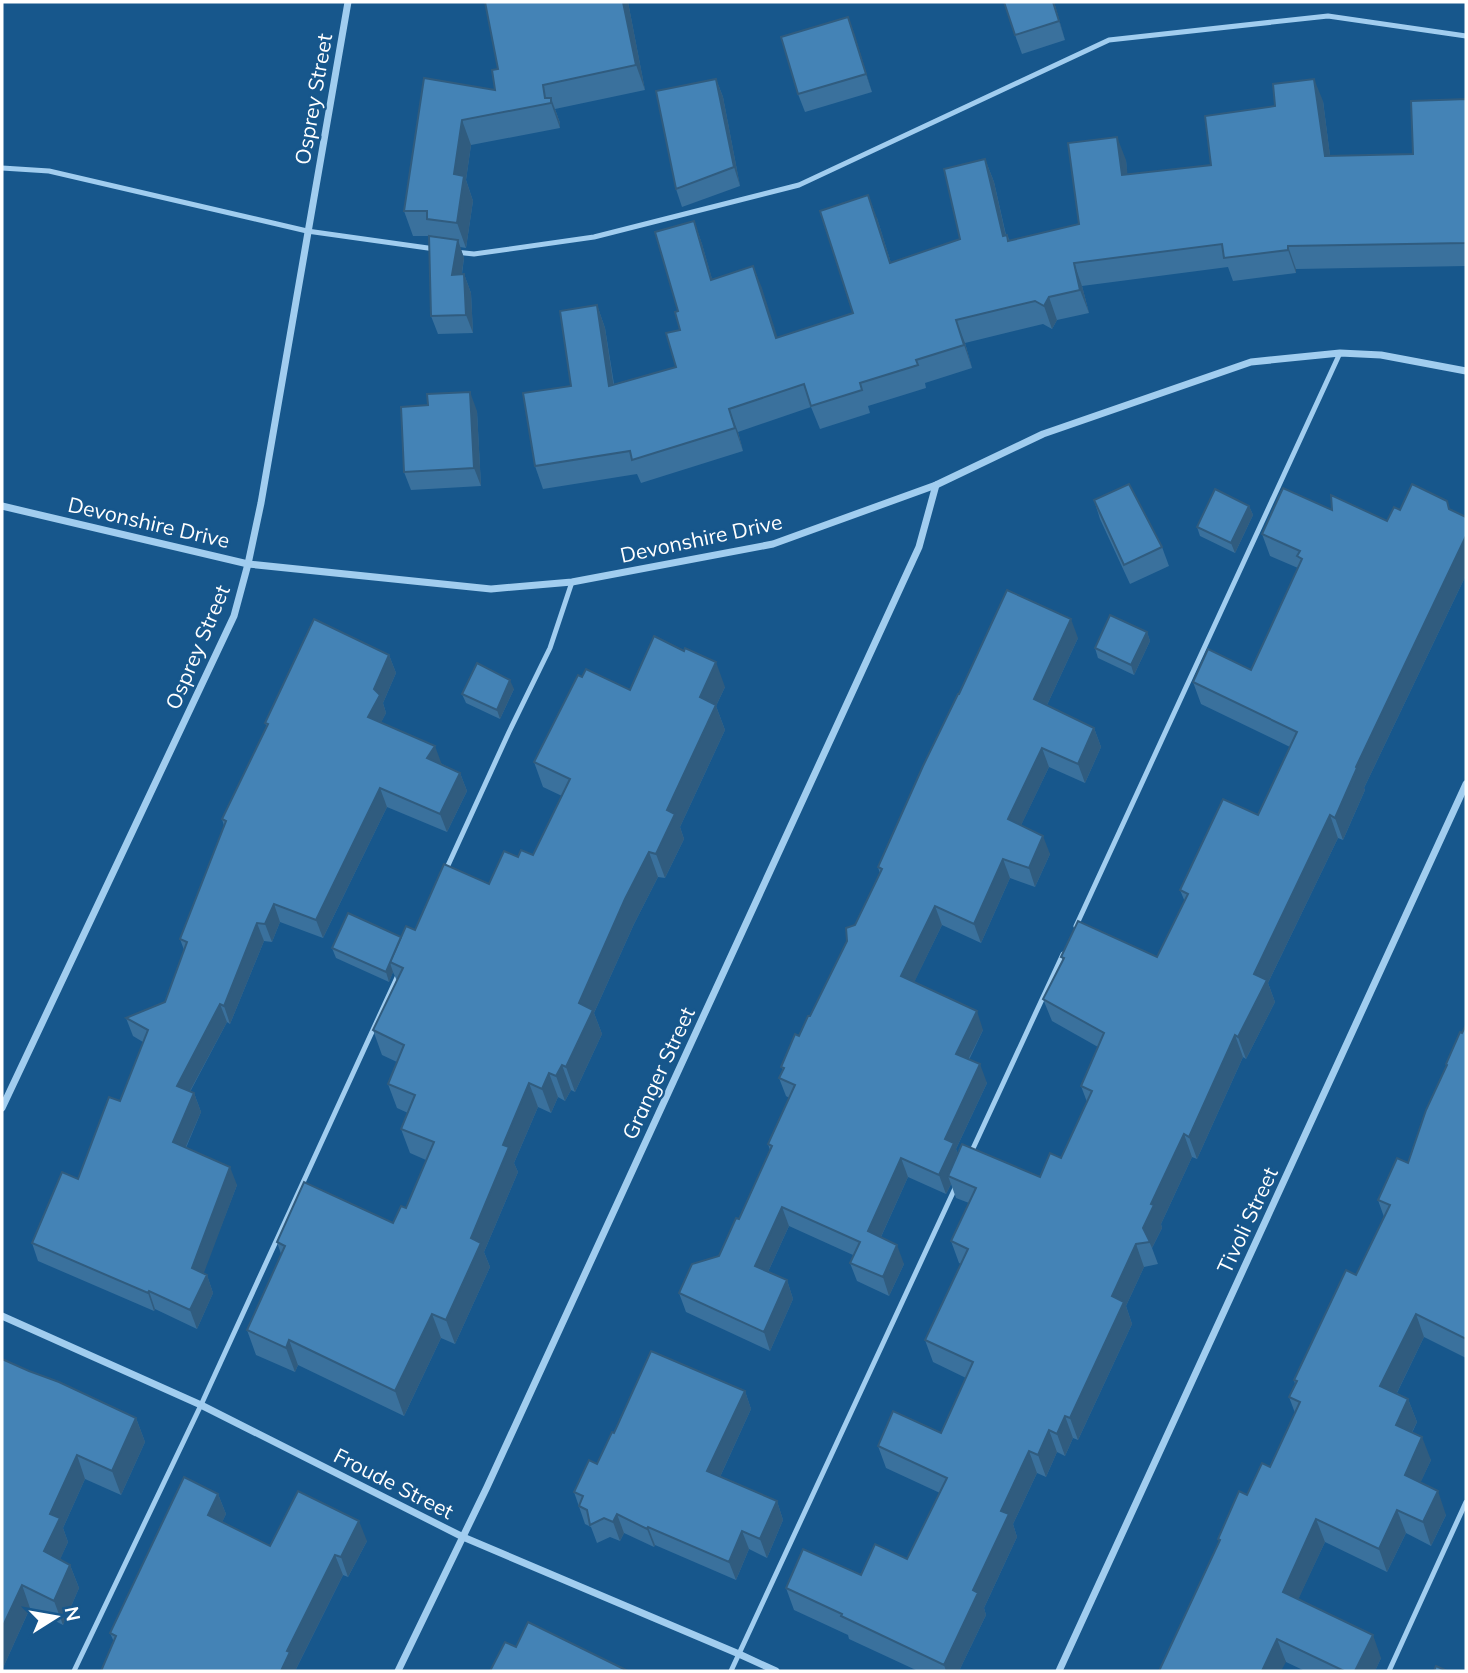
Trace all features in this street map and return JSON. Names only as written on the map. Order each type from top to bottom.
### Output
[{"type":"street","name":"Osprey Street","points":[[2,1108],[234,616],[261,503],[348,2]]},
{"type":"street","name":"Devonshire Drive","points":[[2,506],[248,564],[491,589],[572,582],[773,544],[936,485],[1043,434],[1251,362],[1340,353],[1381,355],[1466,371]]},
{"type":"street","name":"Granger Street","points":[[398,1671],[463,1537],[919,547],[936,485]]},
{"type":"street","name":"Tivoli Street","points":[[1059,1671],[1466,784]]},
{"type":"street","name":"Froude Street","points":[[2,1316],[201,1405],[463,1537],[776,1671]]},
{"type":"lane","points":[[2,168],[49,171],[307,231],[474,254],[594,237],[799,185],[1109,40],[1328,16],[1466,36]]},
{"type":"lane","points":[[1072,935],[1340,353]]},
{"type":"lane","points":[[439,885],[550,648],[572,582]]},
{"type":"lane","points":[[967,1162],[1066,948]]},
{"type":"lane","points":[[74,1671],[201,1405],[404,961]]},
{"type":"lane","points":[[731,1671],[961,1175]]},
{"type":"lane","points":[[1389,1671],[1466,1502]]},
{"type":"building","points":[[485,2],[623,2],[636,65],[543,85],[545,98],[551,98],[551,103],[462,120],[454,174],[464,176],[457,223],[427,219],[427,211],[404,211],[424,78],[495,90],[492,70],[498,69]]},
{"type":"building","points":[[1004,2],[1053,2],[1059,21],[1015,35]]},
{"type":"building","points":[[848,17],[866,74],[798,94],[781,37]]},
{"type":"building","points":[[716,79],[734,167],[676,189],[656,91]]},
{"type":"building","points":[[1314,79],[1325,156],[1413,154],[1411,101],[1466,99],[1466,243],[1288,246],[1288,250],[1224,258],[1222,244],[1074,263],[1080,290],[1049,297],[1044,306],[1035,301],[956,320],[964,345],[916,360],[918,365],[860,383],[862,390],[811,406],[804,384],[729,409],[735,428],[632,460],[630,451],[535,466],[523,393],[571,386],[560,311],[597,305],[609,386],[676,367],[666,333],[680,330],[675,312],[678,311],[655,232],[694,221],[711,280],[753,266],[776,338],[853,313],[820,211],[868,195],[890,263],[960,239],[944,169],[985,159],[1003,236],[1007,235],[1008,241],[1079,224],[1068,143],[1117,137],[1122,175],[1211,165],[1205,116],[1275,106],[1273,84]]},
{"type":"building","points":[[429,236],[458,240],[452,275],[464,274],[466,315],[431,316]]},
{"type":"building","points":[[470,392],[474,468],[404,472],[401,407],[428,405],[427,394]]},
{"type":"building","points":[[1129,484],[1162,547],[1124,565],[1094,500]]},
{"type":"building","points":[[1412,484],[1447,501],[1449,509],[1466,517],[1466,536],[1356,767],[1335,818],[1330,815],[1254,974],[1267,980],[1238,1037],[1235,1035],[1189,1137],[1184,1134],[1151,1204],[1154,1205],[1143,1228],[1150,1242],[1136,1244],[1112,1296],[1124,1302],[1070,1418],[1065,1416],[1057,1434],[1049,1430],[1038,1455],[1029,1451],[1001,1511],[1009,1514],[973,1590],[978,1593],[944,1665],[786,1588],[803,1549],[861,1575],[875,1544],[907,1559],[947,1478],[878,1446],[893,1411],[941,1433],[973,1362],[925,1340],[968,1249],[951,1241],[976,1188],[948,1176],[962,1144],[1040,1177],[1050,1153],[1061,1158],[1092,1091],[1081,1086],[1104,1033],[1043,999],[1064,958],[1061,957],[1078,921],[1157,957],[1188,894],[1180,890],[1223,799],[1258,815],[1297,732],[1193,682],[1208,649],[1251,670],[1302,559],[1297,556],[1300,551],[1262,534],[1283,488],[1332,510],[1331,495],[1387,521],[1394,507],[1400,510]]},
{"type":"building","points":[[1215,489],[1249,506],[1231,543],[1197,527]]},
{"type":"building","points":[[1007,590],[1071,619],[1034,699],[1094,728],[1078,764],[1042,748],[1008,819],[1043,836],[1029,868],[1003,859],[974,924],[935,906],[901,976],[977,1011],[956,1054],[980,1064],[945,1139],[954,1143],[939,1175],[901,1158],[868,1231],[897,1245],[883,1277],[850,1263],[860,1242],[782,1207],[755,1266],[787,1280],[764,1332],[679,1293],[692,1264],[719,1256],[736,1218],[739,1219],[772,1146],[768,1144],[795,1085],[779,1078],[795,1034],[799,1036],[810,1016],[847,941],[846,928],[855,925],[882,869],[878,867],[923,766]]},
{"type":"building","points":[[1110,615],[1147,632],[1131,665],[1095,648]]},
{"type":"building","points":[[314,619],[389,655],[374,689],[380,695],[368,717],[435,746],[427,758],[460,773],[440,814],[380,788],[316,920],[274,904],[265,924],[257,923],[224,1006],[220,1004],[177,1086],[194,1093],[173,1142],[230,1167],[192,1268],[207,1275],[190,1310],[32,1243],[62,1172],[78,1179],[109,1097],[120,1101],[148,1030],[126,1018],[165,1002],[187,942],[180,939],[226,821],[222,819]]},
{"type":"building","points":[[654,636],[684,651],[685,648],[716,662],[700,697],[716,705],[667,810],[675,814],[656,854],[649,852],[625,899],[579,1003],[593,1010],[566,1067],[562,1065],[556,1076],[549,1073],[542,1089],[529,1083],[503,1145],[509,1147],[471,1238],[481,1243],[446,1320],[432,1314],[395,1391],[289,1340],[286,1348],[247,1330],[285,1246],[277,1242],[304,1182],[393,1223],[401,1206],[406,1208],[434,1142],[401,1129],[415,1095],[388,1084],[404,1045],[373,1030],[403,968],[390,962],[406,926],[415,930],[444,864],[489,884],[504,851],[518,857],[521,850],[533,855],[570,779],[534,762],[578,675],[582,677],[586,669],[630,690]]},
{"type":"building","points":[[477,663],[510,680],[497,710],[462,694]]},
{"type":"building","points":[[348,913],[401,937],[386,972],[332,948]]},
{"type":"building","points":[[1466,1025],[1466,1339],[1416,1314],[1380,1386],[1408,1399],[1396,1425],[1422,1437],[1405,1475],[1438,1491],[1423,1522],[1397,1510],[1379,1549],[1316,1519],[1283,1592],[1373,1635],[1355,1671],[1344,1671],[1277,1639],[1262,1671],[1159,1671],[1220,1540],[1218,1539],[1239,1491],[1247,1495],[1262,1463],[1270,1467],[1300,1402],[1289,1397],[1297,1381],[1294,1380],[1346,1270],[1356,1275],[1390,1205],[1378,1200],[1397,1158],[1408,1163],[1426,1110],[1460,1032],[1462,1033]]},
{"type":"building","points":[[651,1351],[745,1391],[707,1471],[777,1501],[760,1539],[742,1531],[729,1562],[617,1514],[613,1522],[604,1518],[590,1525],[587,1510],[579,1506],[583,1496],[574,1492],[589,1460],[597,1464],[612,1432],[614,1433]]},
{"type":"building","points":[[2,1359],[136,1418],[112,1471],[77,1455],[50,1514],[60,1518],[44,1551],[70,1565],[54,1601],[22,1585],[2,1628]]},
{"type":"building","points":[[184,1477],[218,1494],[208,1515],[270,1546],[298,1491],[359,1521],[341,1557],[335,1555],[287,1651],[290,1652],[281,1671],[101,1671],[116,1636],[110,1633]]},
{"type":"building","points":[[528,1622],[628,1671],[490,1671],[505,1642],[516,1647]]},
{"type":"building","points":[[1436,1666],[1447,1671],[1434,1671]]}]
